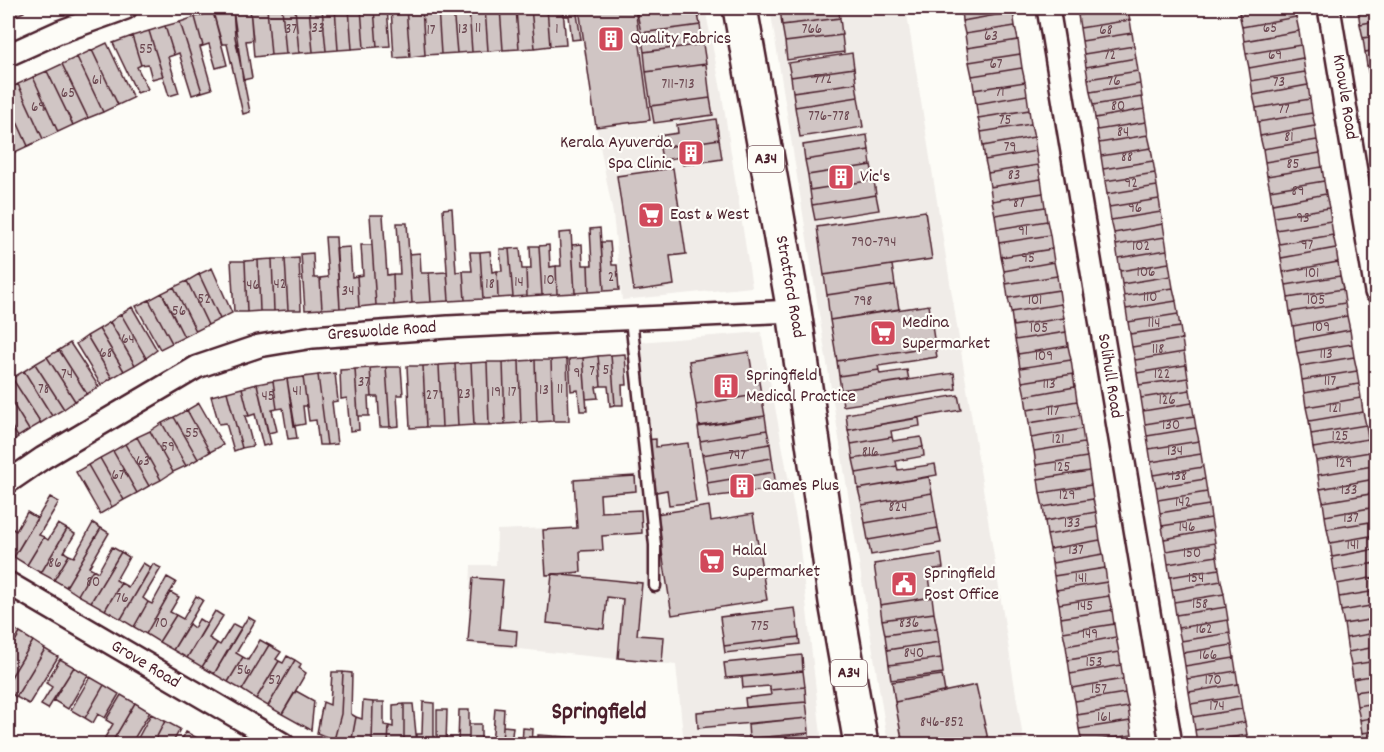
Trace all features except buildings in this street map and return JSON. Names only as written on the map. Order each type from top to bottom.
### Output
[{"type":"highway","name":"Stratford Road","points":[[740,8],[794,311],[836,602],[861,744]]},
{"type":"street","points":[[8,55],[59,32],[126,8]]},
{"type":"street","name":"Solihull Road","points":[[1048,8],[1171,744]]},
{"type":"street","name":"Knowle Road","points":[[1329,8],[1377,292]]},
{"type":"street","name":"Greswolde Road","points":[[8,482],[43,458],[197,367],[259,346],[313,337],[448,327],[794,311]]},
{"type":"street","name":"Grove Road","points":[[8,584],[284,744]]},
{"type":"lane","points":[[631,319],[656,545],[655,586]]},
{"type":"shaded area","points":[[578,8],[705,8],[722,95],[752,287],[622,300],[613,214],[595,120]]},
{"type":"shaded area","points":[[770,8],[906,8],[1024,744],[888,744]]},
{"type":"shaded area","points":[[761,332],[798,530],[822,744],[684,744],[676,665],[468,644],[471,565],[496,565],[497,530],[577,527],[574,478],[638,474],[627,343]]},
{"type":"place","name":"Quality Fabrics","points":[[611,39]]},
{"type":"place","name":"Kerala Ayuverda Spa Clinic","points":[[691,153]]},
{"type":"place","name":"Vic's","points":[[841,177]]},
{"type":"place","name":"East & West","points":[[651,215]]},
{"type":"place","name":"Medina Supermarket","points":[[883,333]]},
{"type":"place","name":"Springfield Medical Practice","points":[[726,386]]},
{"type":"place","name":"Games Plus","points":[[742,486]]},
{"type":"place","name":"Halal Supermarket","points":[[712,561]]},
{"type":"place","name":"Springfield Post Office","points":[[904,584]]},
{"type":"district","name":"Springfield","points":[[599,713]]}]
